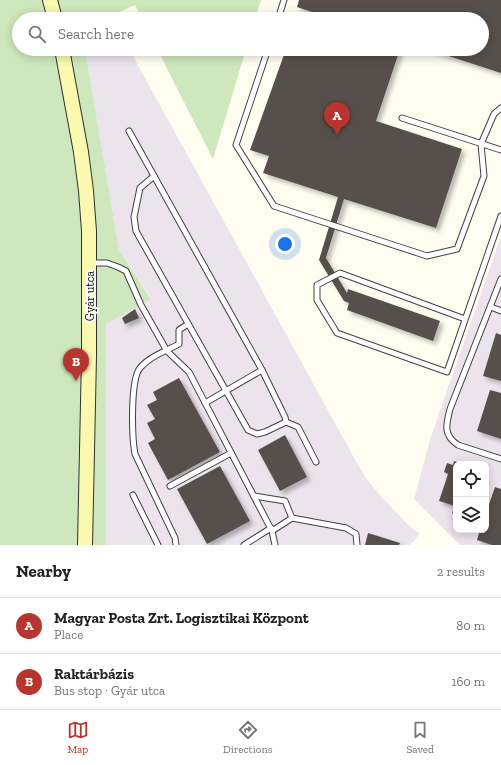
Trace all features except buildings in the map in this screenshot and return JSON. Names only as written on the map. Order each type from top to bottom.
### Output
[{"type":"main road","points":[[50,0],[53,12]]},
{"type":"main road","name":"Gyár utca","points":[[63,56],[81,152],[86,191],[90,263],[85,545]]},
{"type":"lane","points":[[280,12],[284,0]]},
{"type":"lane","points":[[266,56],[236,145],[274,206],[428,256],[458,249],[484,176],[481,144],[494,114],[501,108]]},
{"type":"lane","points":[[402,118],[501,150]]},
{"type":"lane","points":[[129,131],[262,370],[286,422]]},
{"type":"lane","points":[[154,176],[140,188],[134,217],[136,231],[226,392],[248,430],[257,434],[265,432],[286,422],[298,427],[316,462]]},
{"type":"lane","points":[[465,319],[340,273],[317,285],[317,300],[337,333],[447,372],[501,216]]},
{"type":"lane","points":[[90,263],[108,263],[126,272],[141,305],[167,351],[189,372],[271,530],[275,545]]},
{"type":"lane","points":[[501,280],[450,409],[446,428],[452,441],[458,445],[501,459]]},
{"type":"lane","points":[[490,308],[501,311]]},
{"type":"lane","points":[[176,545],[175,538],[135,454],[133,441],[134,390],[138,369],[147,360],[179,344],[179,330],[188,324]]},
{"type":"lane","points":[[205,404],[262,370]]},
{"type":"lane","points":[[170,486],[231,452]]},
{"type":"lane","points":[[133,495],[158,545]]},
{"type":"lane","points":[[254,496],[285,501],[292,518]]},
{"type":"lane","points":[[244,545],[292,518],[346,528],[356,534],[357,545]]},
{"type":"shaded area","points":[[86,56],[133,56],[367,480],[406,523],[420,534],[410,545],[106,545],[106,324],[151,298],[119,250]]},
{"type":"shaded area","points":[[501,236],[501,545],[460,545],[414,499],[430,440]]},
{"type":"green space","points":[[0,0],[261,0],[257,12],[138,12],[135,5],[120,12],[12,12],[12,56],[86,56],[119,250],[151,299],[106,324],[106,545],[0,545]]},
{"type":"green space","points":[[161,56],[244,56],[213,159]]},
{"type":"place","name":"Magyar Posta Zrt. Logisztikai Központ","points":[[337,135]]},
{"type":"place","name":"Raktárbázis","points":[[76,381]]}]
